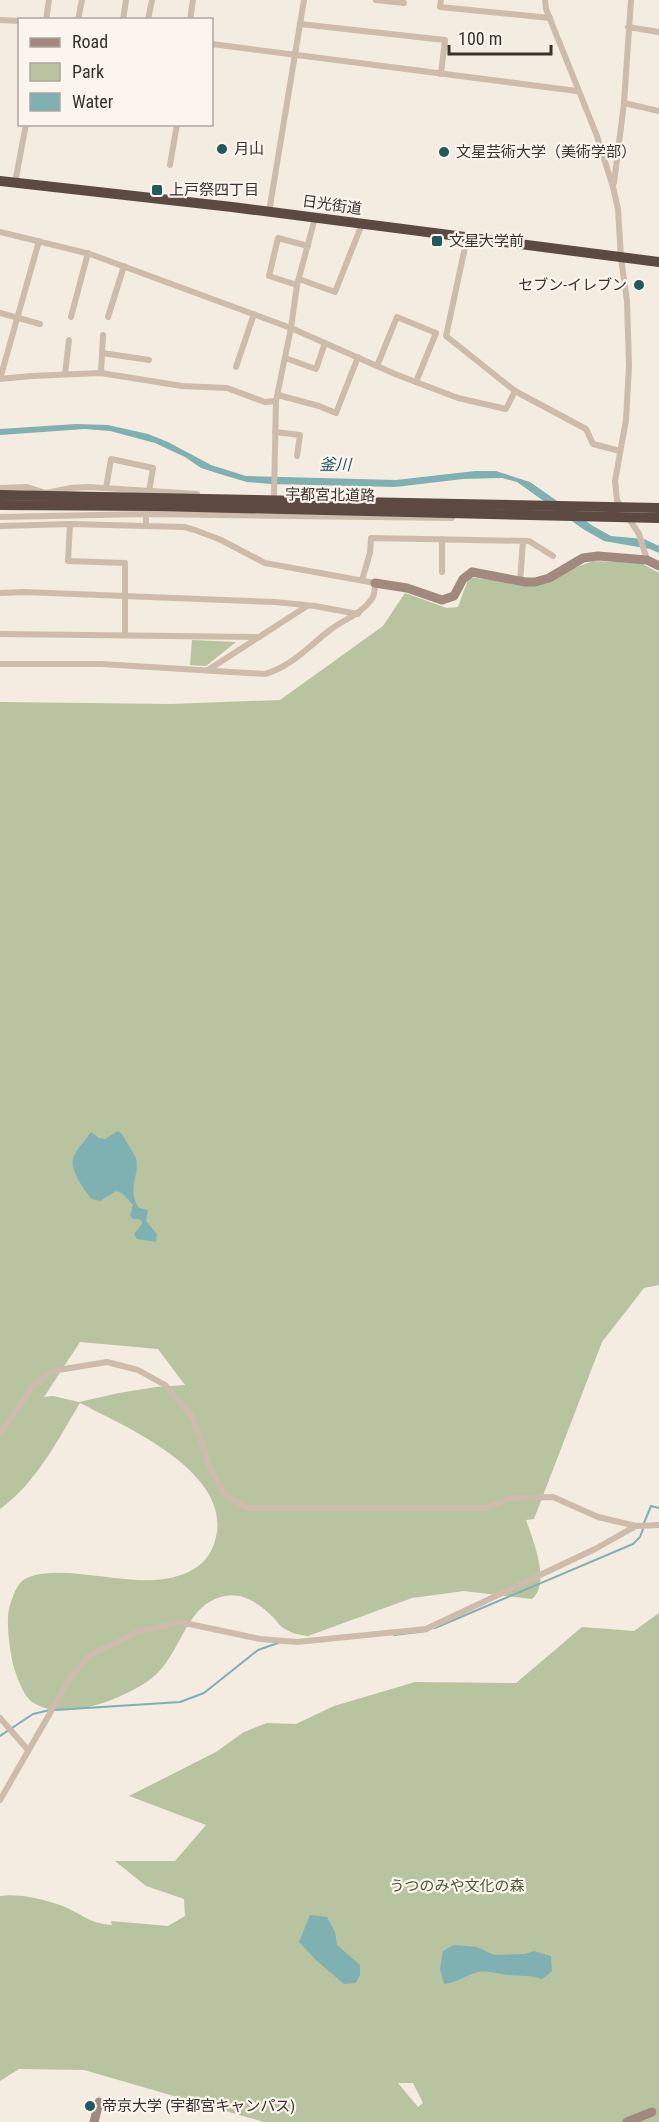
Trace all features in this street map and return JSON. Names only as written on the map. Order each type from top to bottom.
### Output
[{"type":"highway","name":"日光街道","points":[[0,181],[270,212],[659,262]]},
{"type":"highway","name":"宇都宮北道路","points":[[0,495],[659,506]]},
{"type":"highway","name":"宇都宮北道路","points":[[0,505],[144,506],[659,518]]},
{"type":"street","points":[[46,18],[49,0]]},
{"type":"street","points":[[78,18],[82,0]]},
{"type":"street","points":[[123,18],[126,0]]},
{"type":"street","points":[[148,18],[152,0]]},
{"type":"street","points":[[190,18],[193,0]]},
{"type":"street","points":[[270,212],[304,0]]},
{"type":"street","points":[[376,0],[404,3]]},
{"type":"street","points":[[441,0],[440,6],[549,18]]},
{"type":"street","points":[[545,0],[549,18],[597,136],[618,209],[627,302],[628,366],[626,420],[615,481],[616,500],[639,534],[646,556],[659,566]]},
{"type":"street","points":[[613,187],[624,103],[628,27],[632,0]]},
{"type":"street","points":[[0,20],[18,21]]},
{"type":"street","points":[[300,24],[445,40],[441,74]]},
{"type":"street","points":[[628,27],[659,32]]},
{"type":"street","points":[[213,44],[577,91]]},
{"type":"street","points":[[624,103],[659,111]]},
{"type":"street","points":[[15,183],[26,126]]},
{"type":"street","points":[[170,165],[177,126]]},
{"type":"street","points":[[274,496],[277,398],[298,282],[315,218]]},
{"type":"street","points":[[308,246],[278,238],[269,276],[335,292],[362,224]]},
{"type":"street","points":[[0,232],[87,253],[124,266],[291,328],[377,366],[458,398],[506,409],[515,391]]},
{"type":"street","points":[[467,238],[447,336],[515,391],[586,429],[593,444],[620,451]]},
{"type":"street","points":[[39,241],[0,379],[100,373],[182,386],[227,388],[265,402],[277,398],[319,406],[336,413],[357,357]]},
{"type":"street","points":[[71,317],[87,253]]},
{"type":"street","points":[[108,317],[124,266]]},
{"type":"street","points":[[0,313],[40,324]]},
{"type":"street","points":[[236,367],[254,314]]},
{"type":"street","points":[[377,366],[397,317],[436,333],[416,382]]},
{"type":"street","points":[[100,373],[103,335]]},
{"type":"street","points":[[65,374],[69,340]]},
{"type":"street","points":[[285,358],[316,369],[326,343]]},
{"type":"street","points":[[0,349],[8,352]]},
{"type":"street","points":[[102,352],[149,360]]},
{"type":"street","points":[[275,432],[300,435],[297,456]]},
{"type":"street","points":[[106,488],[111,459],[153,468],[149,492]]},
{"type":"street","points":[[0,488],[27,487],[46,493]]},
{"type":"street","points":[[0,509],[46,493],[71,488],[659,506]]},
{"type":"street","points":[[146,514],[146,526]]},
{"type":"street","points":[[0,517],[146,514],[659,522]]},
{"type":"street","points":[[0,526],[70,524],[184,527],[221,540],[265,563],[407,588],[442,600],[454,596],[463,579],[472,572],[520,582],[543,581],[583,558],[646,556]]},
{"type":"street","points":[[70,524],[69,561],[125,563],[125,635]]},
{"type":"street","points":[[362,580],[370,553],[371,538],[529,541],[552,556]]},
{"type":"street","points":[[442,539],[442,572]]},
{"type":"street","points":[[520,582],[523,541]]},
{"type":"street","points":[[0,664],[101,664],[265,674],[295,659],[332,628],[359,614],[373,598],[375,582]]},
{"type":"street","points":[[0,593],[240,600],[307,605],[359,614]]},
{"type":"street","points":[[208,670],[307,605]]},
{"type":"street","points":[[0,634],[259,637]]},
{"type":"street","points":[[0,1434],[32,1387],[52,1371],[106,1362],[138,1370],[165,1385],[192,1416],[209,1465],[225,1495],[247,1508],[485,1508],[511,1498],[553,1497],[598,1517],[636,1526],[659,1525]]},
{"type":"street","points":[[0,1800],[72,1675],[90,1655],[138,1632],[180,1623],[260,1639],[297,1642],[426,1629],[636,1526]]},
{"type":"street","points":[[0,1718],[28,1750]]},
{"type":"street","points":[[94,2122],[99,2102]]},
{"type":"street","points":[[627,2122],[652,2112]]},
{"type":"green space","points":[[593,561],[641,563],[659,573],[659,1285],[644,1288],[602,1342],[534,1519],[526,1520],[539,1561],[540,1583],[537,1592],[532,1599],[464,1591],[412,1598],[308,1636],[285,1629],[268,1612],[251,1600],[239,1596],[225,1596],[211,1601],[201,1609],[192,1619],[162,1668],[141,1686],[111,1700],[78,1709],[61,1710],[34,1703],[24,1693],[17,1677],[12,1662],[9,1636],[10,1605],[16,1588],[25,1579],[57,1573],[141,1580],[164,1579],[181,1575],[196,1568],[208,1557],[212,1549],[217,1523],[212,1499],[197,1478],[176,1458],[125,1426],[80,1403],[36,1474],[0,1509],[0,702],[170,704],[280,700],[383,626],[405,593],[447,608],[458,607],[469,577],[529,585]],"holes":[[[80,1342],[158,1349],[185,1385],[156,1387],[79,1402],[53,1396],[44,1397]]]},
{"type":"green space","points":[[192,640],[236,642],[206,666],[190,665]]},
{"type":"green space","name":"うつのみや文化の森","points":[[659,1613],[659,2122],[264,2122],[84,2070],[19,2069],[0,2081],[0,1896],[22,1896],[46,1901],[96,1922],[112,1925],[111,1921],[168,1926],[185,1916],[184,1899],[146,1886],[115,1861],[175,1861],[206,1825],[129,1796],[216,1752],[244,1732],[267,1723],[296,1724],[334,1706],[415,1682],[516,1683],[582,1627],[634,1631]],"holes":[[[398,2083],[413,2083],[423,2103],[418,2107]]]},
{"type":"water","points":[[76,424],[108,425],[148,434],[211,465],[246,476],[396,480],[475,471],[496,471],[530,482],[611,536],[644,539],[659,546],[659,553],[650,549],[604,541],[583,529],[517,482],[502,478],[463,479],[395,487],[247,482],[201,468],[185,457],[155,443],[110,431],[85,429],[0,435],[0,429]]},
{"type":"water","points":[[118,1131],[136,1158],[133,1189],[135,1201],[139,1208],[148,1210],[146,1221],[157,1234],[156,1242],[137,1239],[134,1234],[142,1221],[130,1216],[133,1205],[122,1193],[116,1191],[100,1201],[92,1199],[75,1173],[74,1156],[91,1132],[105,1139]]},
{"type":"water","points":[[310,1915],[327,1917],[335,1932],[337,1945],[360,1965],[360,1975],[356,1983],[344,1984],[299,1942]]},
{"type":"water","points":[[454,1945],[477,1947],[494,1955],[525,1954],[534,1951],[551,1956],[552,1971],[542,1979],[479,1972],[444,1984],[440,1969],[443,1951]]},
{"type":"waterway","points":[[644,1523],[651,1506],[659,1508]]},
{"type":"waterway","points":[[435,1628],[633,1544],[640,1537],[643,1529]]},
{"type":"waterway","points":[[394,1635],[427,1631]]},
{"type":"waterway","points":[[55,1710],[180,1702],[204,1693],[258,1650],[278,1643]]},
{"type":"waterway","points":[[0,1736],[33,1714],[50,1710]]},
{"type":"place","name":"月山","points":[[222,149]]},
{"type":"place","name":"文星芸術大学（美術学部）","points":[[444,152]]},
{"type":"place","name":"上戸祭四丁目","points":[[157,190]]},
{"type":"place","name":"文星大学前","points":[[437,241]]},
{"type":"place","name":"セブン-イレブン","points":[[639,285]]},
{"type":"place","name":"帝京大学 (宇都宮キャンパス)","points":[[90,2106]]},
{"type":"water label","name":"釜川","points":[[335,464]]}]
